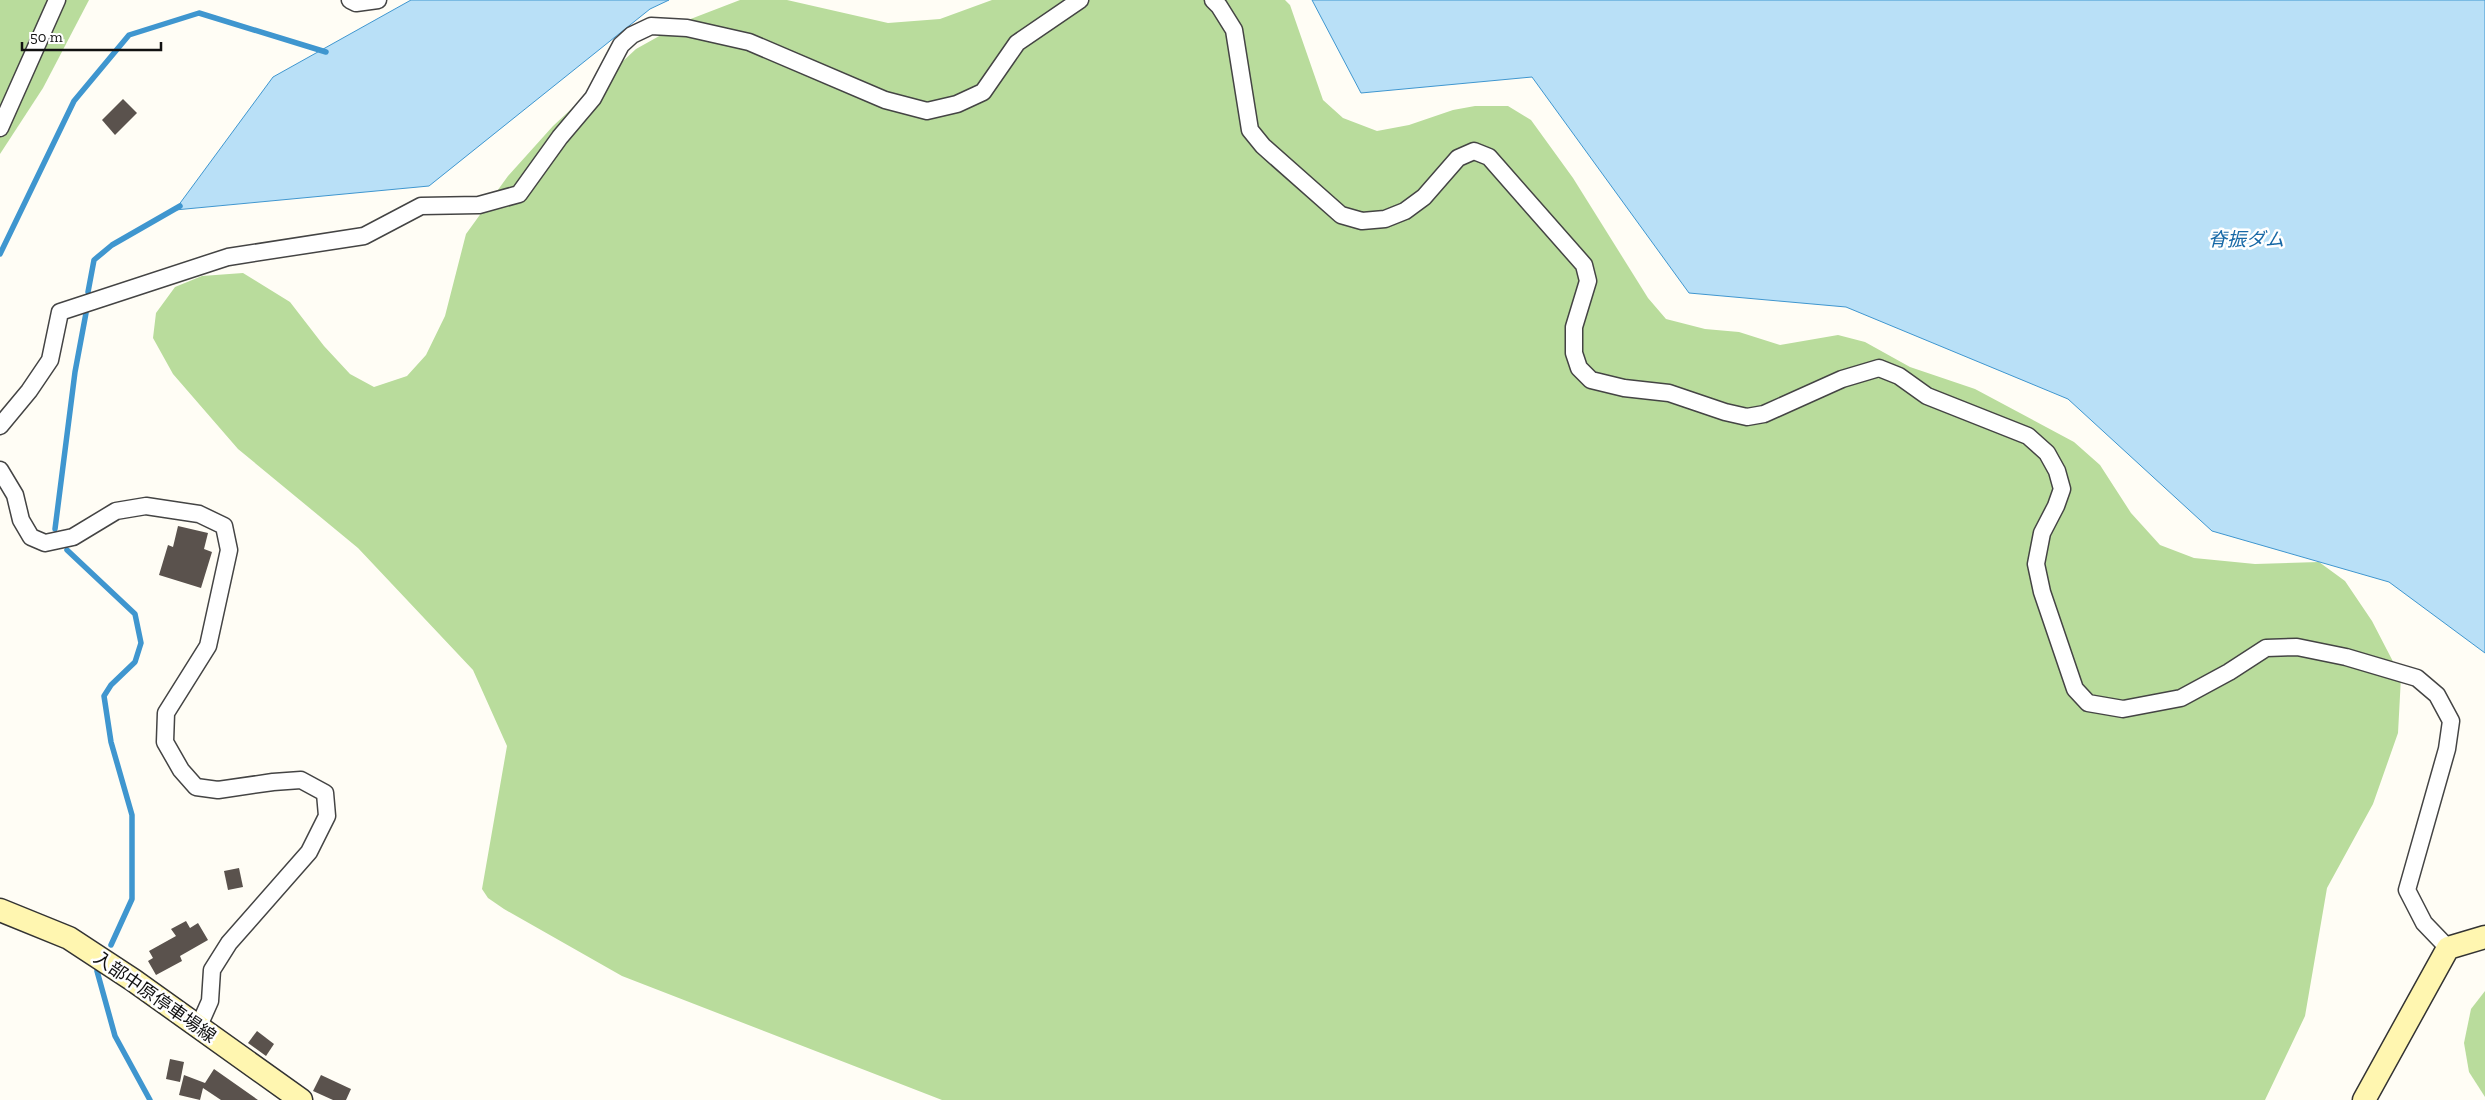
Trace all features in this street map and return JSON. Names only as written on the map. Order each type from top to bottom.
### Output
[{"type":"main road","name":"入部中原停車場線","points":[[0,910],[69,938],[301,1100]]},
{"type":"main road","points":[[2364,1100],[2448,948],[2485,937]]},
{"type":"street","points":[[0,128],[57,0]]},
{"type":"street","points":[[350,0],[356,3],[378,0]]},
{"type":"street","points":[[0,426],[50,360],[60,312],[228,257],[364,236],[421,206],[479,205],[519,194],[560,138],[593,98],[621,45],[632,35],[651,26],[687,28],[749,42],[885,100],[927,111],[957,104],[983,92],[1017,43],[1080,0]]},
{"type":"street","points":[[1213,0],[1234,30],[1250,130],[1262,146],[1341,215],[1362,221],[1385,219],[1405,211],[1424,197],[1458,158],[1474,151],[1490,156],[1584,265],[1588,281],[1574,327],[1574,353],[1579,368],[1591,380],[1624,388],[1668,393],[1725,412],[1747,417],[1764,414],[1842,379],[1879,368],[1899,376],[1927,396],[2028,436],[2047,453],[2062,489],[2056,506],[2042,533],[2036,564],[2042,592],[2075,689],[2088,703],[2123,709],[2181,698],[2229,672],[2266,648],[2297,648],[2346,657],[2417,678],[2437,695],[2451,721],[2447,749],[2407,890],[2424,923],[2448,948]]},
{"type":"street","points":[[0,470],[15,495],[21,520],[31,537],[45,543],[73,537],[116,511],[146,506],[199,514],[224,526],[229,550],[208,646],[166,713],[165,742],[181,770],[196,787],[218,790],[301,780],[325,793],[326,816],[309,852],[229,944],[212,970],[210,1001],[198,1028]]},
{"type":"green space","points":[[0,0],[89,0],[43,88],[0,154]]},
{"type":"green space","points":[[740,0],[787,0],[888,23],[940,19],[992,0],[1285,0],[1290,5],[1323,100],[1343,118],[1377,131],[1409,125],[1453,110],[1475,106],[1508,106],[1531,120],[1573,178],[1648,298],[1666,319],[1705,329],[1739,332],[1780,345],[1838,335],[1865,342],[1910,367],[1975,389],[2074,442],[2100,465],[2131,513],[2160,545],[2194,558],[2255,564],[2319,562],[2345,581],[2372,621],[2401,677],[2398,733],[2373,804],[2327,888],[2305,1016],[2265,1100],[942,1100],[622,976],[488,898],[482,889],[507,746],[473,670],[358,548],[238,449],[173,374],[153,338],[156,313],[175,287],[202,276],[243,273],[290,302],[324,346],[350,374],[374,387],[407,376],[426,355],[445,316],[466,234],[508,176],[553,126],[636,49],[688,20]]},
{"type":"green space","points":[[2485,991],[2485,1097],[2469,1072],[2464,1043],[2471,1009]]},
{"type":"water","points":[[411,0],[669,0],[650,9],[429,186],[175,210],[273,77]]},
{"type":"water","name":"脊振ダム","points":[[1312,0],[2485,0],[2485,653],[2389,582],[2212,531],[2068,399],[1846,307],[1689,293],[1532,77],[1361,93]]},
{"type":"building","points":[[123,99],[137,113],[115,135],[102,120]]},
{"type":"building","points":[[178,526],[208,533],[204,549],[212,552],[201,588],[159,575],[168,545],[173,547]]},
{"type":"building","points":[[239,868],[243,887],[228,890],[224,871]]},
{"type":"building","points":[[186,921],[190,928],[198,923],[208,940],[180,956],[182,961],[156,975],[148,961],[153,958],[149,951],[176,936],[171,929]]},
{"type":"building","points":[[257,1031],[274,1044],[266,1056],[248,1043]]},
{"type":"building","points":[[170,1059],[184,1062],[180,1082],[166,1079]]},
{"type":"building","points":[[214,1069],[258,1100],[221,1100],[203,1088],[200,1100],[179,1095],[184,1075],[205,1083]]},
{"type":"building","points":[[321,1075],[351,1089],[346,1100],[333,1100],[313,1091]]},
{"type":"waterway","points":[[0,254],[74,101],[129,35],[199,13],[326,52]]},
{"type":"waterway","points":[[88,292],[94,260],[112,245],[180,206]]},
{"type":"waterway","points":[[55,529],[75,372],[86,313]]},
{"type":"waterway","points":[[67,550],[135,614],[141,643],[135,662],[111,685],[104,696],[111,742],[132,815],[132,899],[111,945]]},
{"type":"waterway","points":[[97,971],[115,1036],[150,1100]]}]
